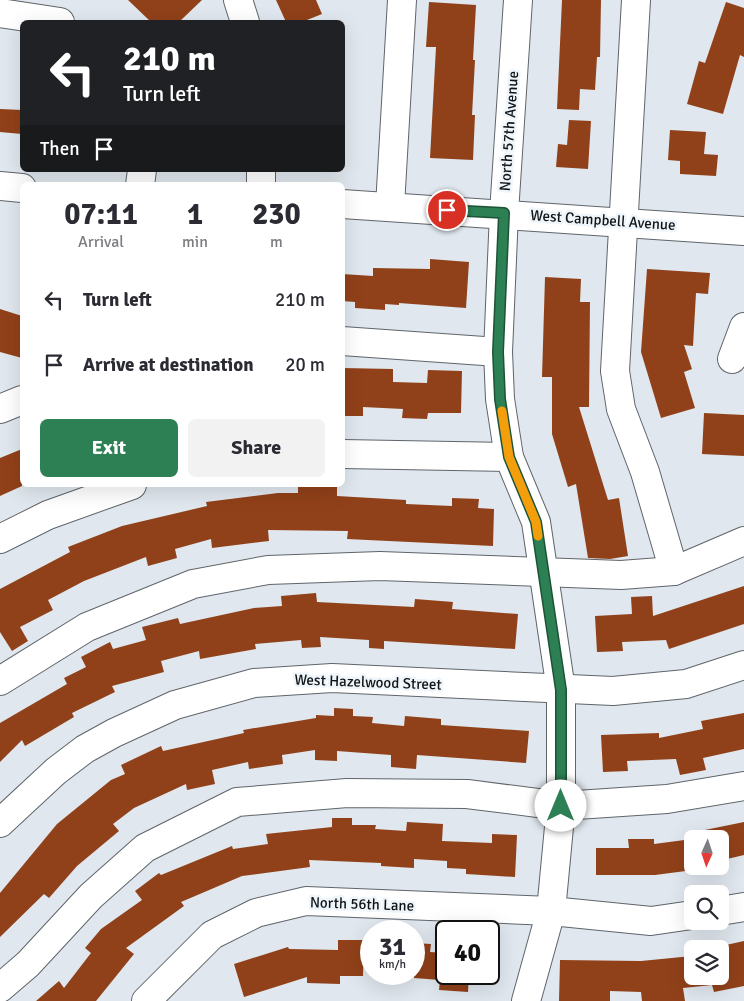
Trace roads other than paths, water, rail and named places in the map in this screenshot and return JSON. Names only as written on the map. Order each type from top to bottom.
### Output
[{"type":"street","points":[[238,0],[244,20]]},
{"type":"street","points":[[390,206],[402,0]]},
{"type":"street","name":"North 57th Avenue","points":[[518,0],[504,213],[498,352],[500,399],[509,457],[536,522],[561,690],[561,806],[551,911],[526,1001]]},
{"type":"street","points":[[636,0],[616,371],[621,408],[645,472],[674,571]]},
{"type":"street","points":[[0,13],[47,20]]},
{"type":"street","points":[[0,186],[20,188]]},
{"type":"street","name":"West Campbell Avenue","points":[[345,204],[744,230]]},
{"type":"street","points":[[732,359],[744,327]]},
{"type":"street","points":[[345,342],[498,352]]},
{"type":"street","points":[[0,409],[20,401]]},
{"type":"street","points":[[345,454],[509,457]]},
{"type":"street","points":[[0,539],[48,515],[126,487]]},
{"type":"street","points":[[0,681],[87,627],[193,584],[268,570],[371,566],[621,575],[674,571],[744,541]]},
{"type":"street","name":"West Hazelwood Street","points":[[0,823],[56,771],[100,741],[175,705],[254,683],[332,678],[613,691],[686,684],[744,665]]},
{"type":"street","points":[[0,988],[28,964],[91,896],[145,848],[237,802],[347,793],[458,794],[561,806],[667,799],[744,786]]},
{"type":"street","name":"North 56th Lane","points":[[146,1001],[212,936],[256,913],[306,901],[551,911],[651,921],[684,916]]},
{"type":"street","points":[[729,910],[744,907]]}]
